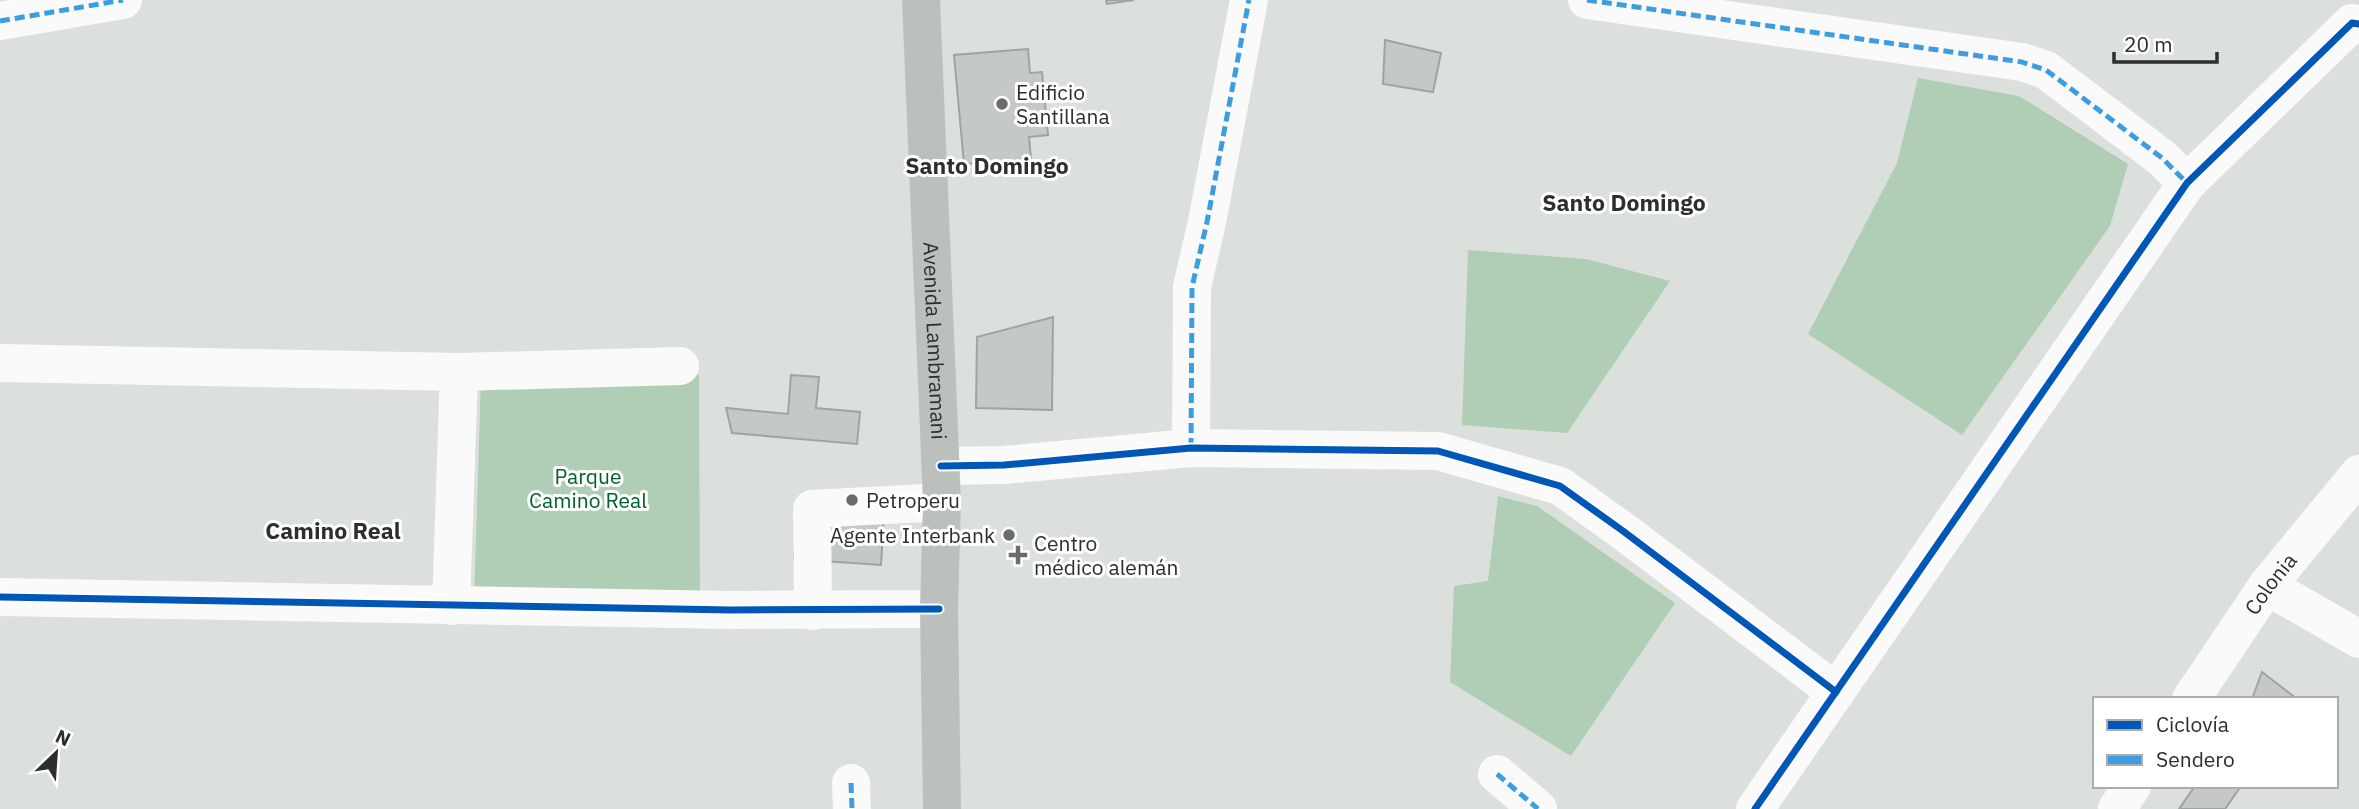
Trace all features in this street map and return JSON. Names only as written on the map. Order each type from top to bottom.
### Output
[{"type":"main road","name":"Avenida Lambramani","points":[[921,0],[941,484],[939,609],[942,809]]},
{"type":"street","points":[[0,21],[123,0]]},
{"type":"street","points":[[1191,448],[1192,288],[1207,222],[1248,0]]},
{"type":"street","points":[[1587,0],[2022,62],[2046,70],[2162,158],[2187,183]]},
{"type":"street","points":[[1755,809],[2187,183],[2352,23],[2359,24]]},
{"type":"street","points":[[0,363],[459,372],[680,366]]},
{"type":"street","points":[[450,606],[459,372]]},
{"type":"street","points":[[813,611],[812,509],[941,484],[1004,465],[1191,448],[1438,451],[1560,486],[1836,692]]},
{"type":"street","name":"Colonia","points":[[2192,697],[2267,586],[2359,474]]},
{"type":"street","points":[[2267,586],[2359,639]]},
{"type":"street","points":[[0,597],[813,611],[939,609]]},
{"type":"street","points":[[1497,774],[1538,809]]},
{"type":"street","points":[[2116,809],[2131,788]]},
{"type":"green space","points":[[1918,78],[2019,96],[2128,164],[2110,226],[1962,435],[1808,334],[1897,163]]},
{"type":"green space","points":[[1468,250],[1586,259],[1670,281],[1567,433],[1462,425]]},
{"type":"green space","name":"Parque Camino Real","points":[[699,375],[700,604],[474,601],[481,376]]},
{"type":"green space","points":[[1498,496],[1537,506],[1675,603],[1571,756],[1450,682],[1454,586],[1488,581]]},
{"type":"building","points":[[1106,0],[1134,0],[1107,4]]},
{"type":"building","points":[[1385,40],[1441,53],[1433,92],[1383,84]]},
{"type":"building","name":"Edificio Santillana","points":[[1028,49],[1030,73],[1042,72],[1048,135],[1029,137],[1031,159],[964,164],[954,55]]},
{"type":"building","points":[[1053,317],[1052,410],[976,408],[977,337]]},
{"type":"building","points":[[791,375],[819,377],[816,408],[860,412],[857,444],[732,433],[726,408],[788,414]]},
{"type":"building","points":[[797,508],[884,513],[881,565],[794,559]]},
{"type":"building","points":[[2262,672],[2294,697],[2253,697]]},
{"type":"building","points":[[2194,788],[2240,788],[2225,809],[2179,809]]},
{"type":"marked path","points":[[0,21],[123,0]]},
{"type":"marked path","points":[[1191,448],[1192,287],[1249,0]]},
{"type":"marked path","points":[[1587,0],[2022,62],[2046,70],[2162,158],[2187,183]]},
{"type":"marked path","points":[[1497,774],[1538,809]]},
{"type":"marked path","points":[[851,783],[852,809]]},
{"type":"cycle path","points":[[1755,809],[2187,183],[2352,23],[2359,24]]},
{"type":"cycle path","points":[[941,466],[1004,465],[1191,448],[1438,451],[1560,486],[1836,692]]},
{"type":"cycle path","points":[[0,597],[731,610],[939,609]]},
{"type":"place","name":"Edificio Santillana","points":[[1002,104]]},
{"type":"place","name":"Petroperu","points":[[852,500]]},
{"type":"place","name":"Agente Interbank","points":[[1009,535]]},
{"type":"place","name":"Centro médico alemán","points":[[1018,555]]},
{"type":"district","name":"Santo Domingo","points":[[987,165]]},
{"type":"district","name":"Santo Domingo","points":[[1624,202]]},
{"type":"district","name":"Camino Real","points":[[333,530]]}]
